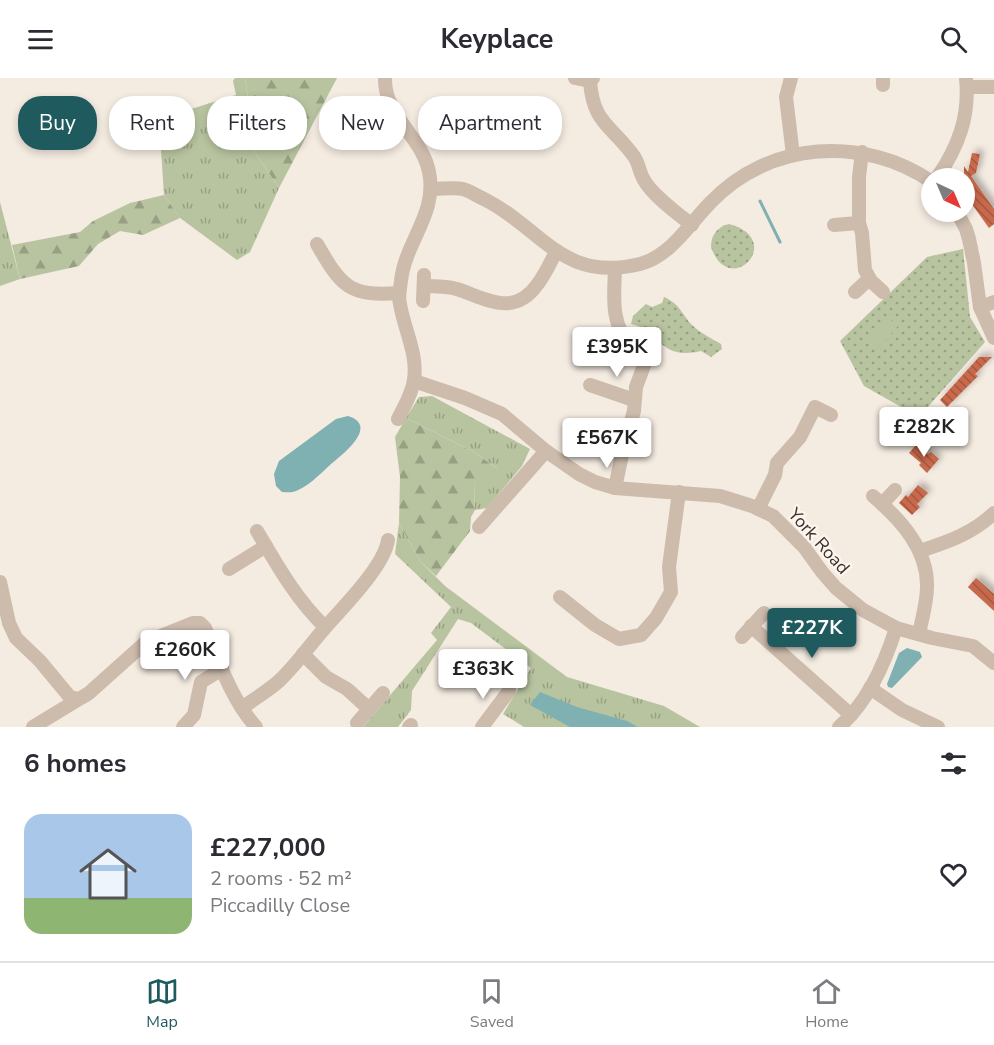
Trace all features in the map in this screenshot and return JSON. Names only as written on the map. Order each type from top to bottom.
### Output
[{"type":"street","points":[[385,78],[387,96]]},
{"type":"street","points":[[575,78],[592,79],[591,100],[600,118],[635,157],[644,181],[692,225]]},
{"type":"street","points":[[791,78],[786,97],[793,155]]},
{"type":"street","points":[[944,168],[960,136],[966,112],[966,82],[994,87]]},
{"type":"street","points":[[398,419],[414,381],[414,359],[399,303],[401,274],[429,207],[431,189],[426,158],[406,130]]},
{"type":"street","points":[[431,189],[463,189],[497,205],[556,252],[578,262],[615,269],[647,262],[666,250],[692,225],[711,202],[733,183],[771,163],[793,155],[831,150],[862,152],[900,164],[921,176]]},
{"type":"street","points":[[862,152],[859,177],[859,223],[862,232],[865,270],[869,279],[883,292]]},
{"type":"street","points":[[962,222],[974,263],[980,307],[994,338]]},
{"type":"street","points":[[834,225],[859,223]]},
{"type":"street","points":[[317,244],[335,274],[352,289],[368,294],[399,293]]},
{"type":"street","points":[[423,301],[424,280],[493,303],[514,302],[537,286],[556,252]]},
{"type":"street","points":[[615,269],[613,310],[616,320],[627,340],[646,360],[636,387],[634,411],[615,488]]},
{"type":"street","points":[[855,292],[869,279]]},
{"type":"street","points":[[980,307],[994,302]]},
{"type":"street","name":"York Road","points":[[414,381],[465,398],[502,414],[546,452],[595,482],[615,488],[720,496],[773,516],[797,540],[822,572],[845,596],[863,610],[896,628],[973,646],[984,653],[994,664]]},
{"type":"street","points":[[590,385],[634,400]]},
{"type":"street","points":[[758,509],[775,475],[777,463],[800,437],[809,404],[831,415]]},
{"type":"street","points":[[480,527],[546,452]]},
{"type":"street","points":[[895,490],[878,500],[898,519],[920,551],[927,587],[919,634]]},
{"type":"street","points":[[560,597],[595,625],[619,639],[641,634],[656,618],[670,592],[669,567],[679,492]]},
{"type":"street","points":[[920,551],[974,530],[994,513]]},
{"type":"street","points":[[257,531],[291,588],[325,627]]},
{"type":"street","points":[[242,708],[278,682],[303,654],[380,561],[387,549],[388,540]]},
{"type":"street","points":[[229,569],[266,546]]},
{"type":"street","points":[[0,582],[9,623],[16,638],[40,661],[69,696],[79,699]]},
{"type":"street","points":[[764,613],[747,631],[851,715]]},
{"type":"street","points":[[33,727],[89,693],[146,642],[193,623],[200,623],[205,628],[242,708],[256,727]]},
{"type":"street","points":[[839,727],[851,715],[870,688],[896,628]]},
{"type":"street","points":[[303,654],[326,677],[347,689],[369,709]]},
{"type":"street","points":[[183,727],[194,715],[201,682],[222,669]]},
{"type":"street","points":[[870,688],[902,710],[938,727]]},
{"type":"street","points":[[482,727],[509,691]]},
{"type":"street","points":[[357,723],[383,693]]},
{"type":"green space","points":[[235,78],[245,78],[248,96],[233,96],[236,95],[233,81]]},
{"type":"green space","points":[[245,78],[337,78],[328,96],[319,96],[319,112],[307,135],[307,96],[248,96]]},
{"type":"green space","points":[[207,104],[207,150],[253,150],[279,188],[250,252],[237,260],[180,218],[164,195],[161,150],[195,150],[195,108]]},
{"type":"green space","points":[[253,150],[299,150],[279,188]]},
{"type":"green space","points":[[164,195],[180,218],[143,235],[120,231],[98,244],[79,266],[20,279],[12,245],[80,232],[93,221],[130,203]]},
{"type":"green space","points":[[0,202],[20,279],[0,286]]},
{"type":"green space","points":[[729,224],[746,232],[753,242],[754,252],[740,267],[730,268],[719,262],[711,247],[716,232]]},
{"type":"green space","points":[[963,249],[970,317],[985,342],[919,417],[864,386],[840,341],[927,257]]},
{"type":"green space","points":[[664,297],[677,306],[695,328],[721,344],[722,349],[711,357],[701,351],[676,352],[661,344],[641,327],[631,324],[633,316],[646,304],[652,307],[662,303]]},
{"type":"green space","points":[[887,317],[898,326],[879,347],[868,338]]},
{"type":"green space","points":[[432,396],[530,449],[522,466],[487,508],[475,510],[474,482],[497,468],[474,452],[406,418],[419,397]]},
{"type":"green space","points":[[406,418],[474,452],[498,469],[474,482],[475,510],[471,517],[470,531],[436,576],[420,561],[399,523],[400,477],[395,437]]},
{"type":"green space","points":[[399,523],[420,561],[445,586],[567,677],[664,706],[700,727],[524,727],[503,714],[531,668],[471,623],[458,619],[412,691],[411,710],[398,727],[363,727],[437,640],[431,633],[451,607],[395,554]]},
{"type":"water","points":[[348,416],[357,421],[360,426],[360,433],[356,440],[314,480],[294,492],[282,492],[276,486],[274,474],[279,461],[336,419]]},
{"type":"water","points":[[907,648],[920,652],[922,657],[892,688],[888,687],[887,684],[899,653]]},
{"type":"water","points":[[540,692],[577,707],[627,721],[638,727],[570,727],[530,705]]},
{"type":"building","points":[[972,153],[980,154],[976,173],[975,168],[969,168]]},
{"type":"building","points":[[975,182],[994,209],[994,224],[989,228],[975,208]]},
{"type":"building","points":[[979,357],[992,357],[975,374],[978,376],[947,407],[940,400]]},
{"type":"building","points":[[917,444],[928,454],[931,452],[939,459],[927,473],[919,465],[921,463],[909,453]]},
{"type":"building","points":[[918,485],[928,493],[917,504],[920,507],[912,515],[899,503],[906,495],[908,497]]},
{"type":"building","points":[[976,578],[994,594],[994,611],[968,587]]},
{"type":"waterway","points":[[760,201],[780,242]]}]
